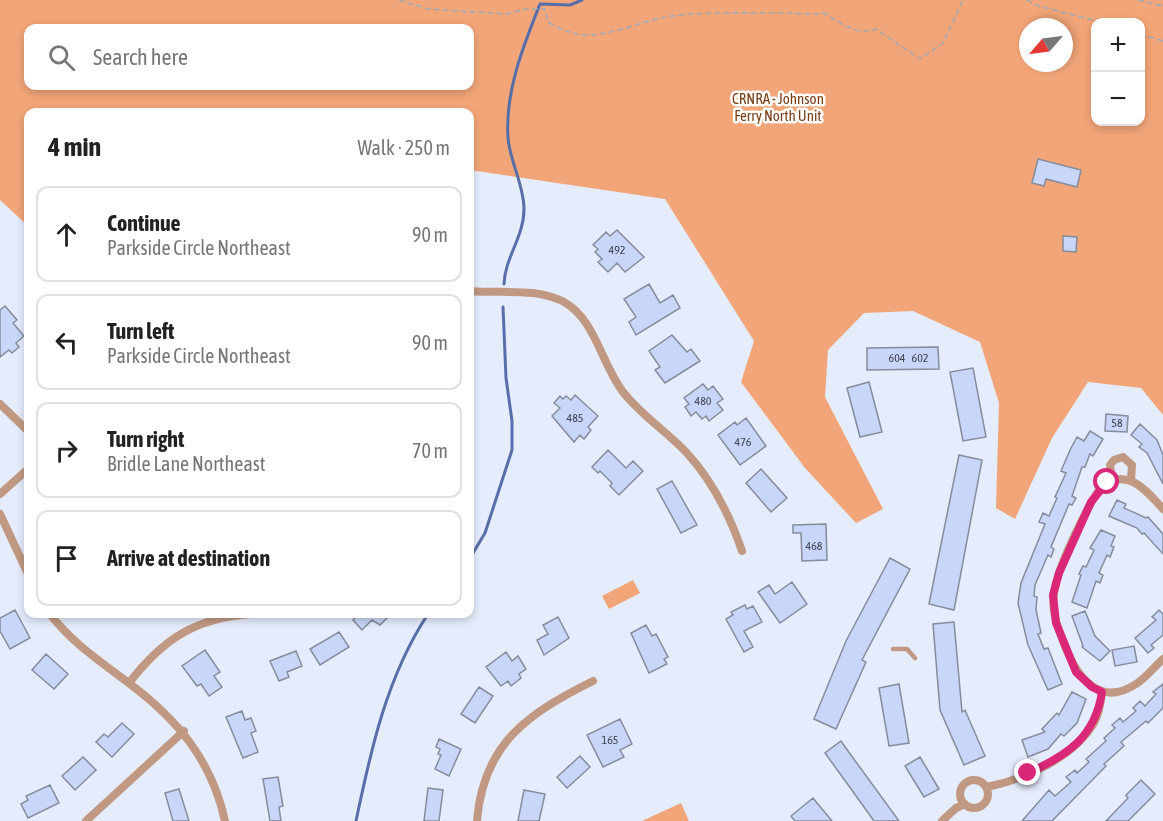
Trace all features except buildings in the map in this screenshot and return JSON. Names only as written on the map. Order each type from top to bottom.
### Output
[{"type":"street","points":[[474,291],[549,296],[578,311],[592,332],[600,355],[622,391],[686,452],[702,472],[742,551]]},
{"type":"street","points":[[0,404],[24,426]]},
{"type":"street","points":[[1112,480],[1110,465],[1119,458],[1126,458],[1132,465],[1131,480]]},
{"type":"street","points":[[0,494],[24,473]]},
{"type":"street","points":[[1163,508],[1144,488],[1131,480],[1112,480],[1100,488],[1091,502],[1059,573],[1053,595],[1056,623],[1076,672],[1092,687],[1102,692],[1119,691],[1137,684],[1163,659]]},
{"type":"street","points":[[0,514],[24,565]]},
{"type":"street","points":[[53,618],[92,657],[129,683],[184,731],[211,776],[225,821]]},
{"type":"street","points":[[129,683],[156,653],[192,626],[214,618]]},
{"type":"street","points":[[477,821],[479,802],[488,771],[512,734],[548,703],[593,681]]},
{"type":"street","points":[[987,787],[1053,762],[1076,744],[1095,722],[1102,692]]},
{"type":"street","points":[[86,821],[184,731]]},
{"type":"street","points":[[965,804],[961,793],[966,782],[975,780],[987,787]]},
{"type":"street","points":[[942,821],[956,808],[965,804],[976,807],[983,804],[988,796],[987,787]]},
{"type":"lane","points":[[893,650],[907,649],[915,658]]},
{"type":"path","points":[[399,0],[428,9],[507,14],[526,9],[545,9],[548,22],[564,31],[590,35],[627,28],[662,16],[684,14],[787,13],[808,16],[824,14],[851,30],[865,33],[876,29],[920,59],[943,43],[963,0]]},
{"type":"path","points":[[1027,0],[1038,6],[1091,19]]},
{"type":"path","points":[[1138,0],[1163,6]]},
{"type":"path","points":[[1145,36],[1163,41]]},
{"type":"green space","name":"CRNRA - Johnson Ferry North Unit","points":[[0,0],[1163,0],[1163,415],[1141,388],[1088,382],[1052,438],[1015,519],[996,508],[999,403],[980,342],[913,311],[864,313],[828,350],[825,397],[883,509],[856,523],[805,468],[741,382],[754,341],[665,199],[474,171],[474,108],[24,108],[24,222],[0,200]]},
{"type":"green space","points":[[633,580],[640,593],[609,609],[602,596]]},
{"type":"green space","points":[[681,803],[689,821],[642,821]]},
{"type":"waterway","points":[[504,284],[505,274],[521,229],[524,209],[522,191],[508,138],[509,103],[516,70],[540,4],[570,5],[582,0]]},
{"type":"waterway","points":[[474,551],[485,533],[512,450],[512,421],[506,378],[503,307]]},
{"type":"waterway","points":[[356,821],[382,714],[402,662],[426,618]]},
{"type":"route","points":[[1028,773],[1053,762],[1076,744],[1095,722],[1100,709],[1102,692],[1083,680],[1076,672],[1068,654],[1056,623],[1053,595],[1059,573],[1091,502],[1107,482]]}]
